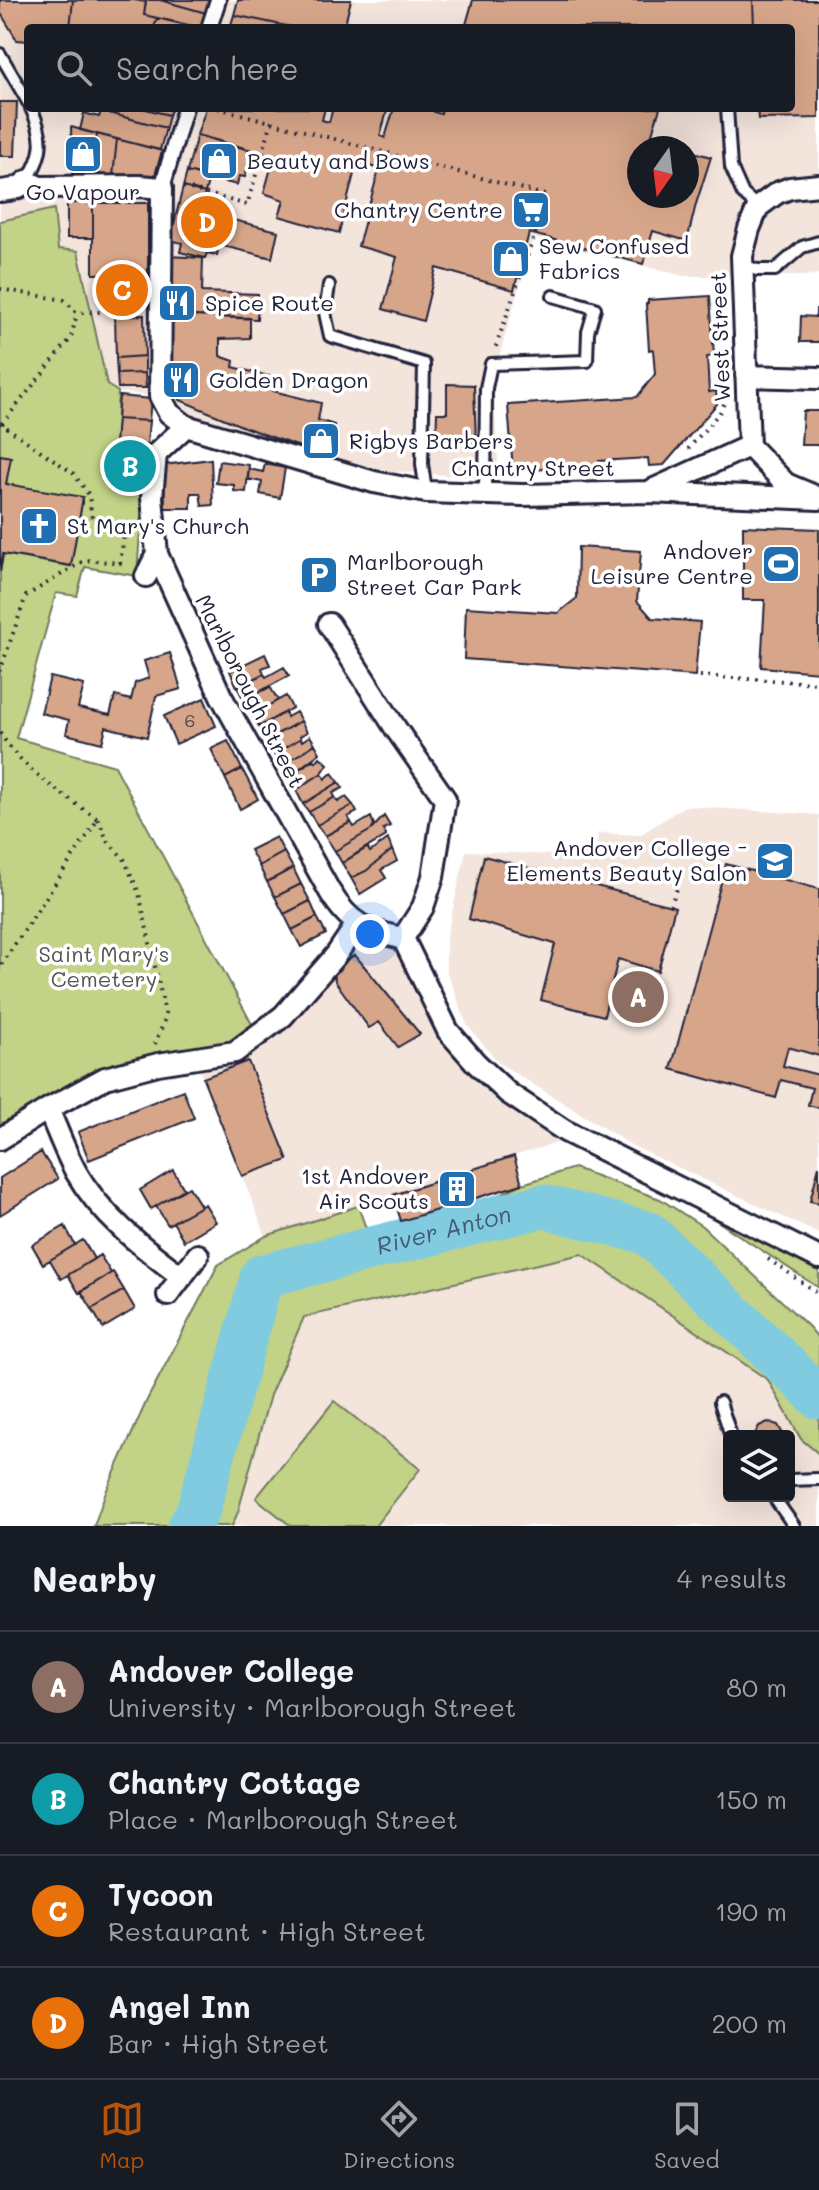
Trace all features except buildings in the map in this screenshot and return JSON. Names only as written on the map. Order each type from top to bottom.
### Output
[{"type":"street","points":[[210,24],[218,0]]},
{"type":"street","points":[[184,112],[162,188],[160,396],[169,413],[186,426]]},
{"type":"street","points":[[0,191],[22,187],[27,181],[39,187],[162,188]]},
{"type":"street","points":[[758,207],[790,188],[819,185]]},
{"type":"street","name":"West Street","points":[[749,446],[741,264],[758,207]]},
{"type":"street","points":[[746,376],[819,378]]},
{"type":"street","name":"Chantry Street","points":[[186,426],[374,482],[426,492],[485,495],[648,492],[819,499]]},
{"type":"street","name":"Marlborough Street","points":[[186,426],[156,454],[152,497],[157,554],[221,696],[330,892],[339,907],[357,924]]},
{"type":"street","points":[[749,446],[786,484],[819,499]]},
{"type":"street","name":"Chantry Street","points":[[648,492],[749,446]]},
{"type":"street","points":[[146,576],[157,554]]},
{"type":"street","points":[[329,624],[445,799],[437,856],[427,897],[403,938]]},
{"type":"street","points":[[0,1139],[105,1078],[158,1064],[235,1052],[283,1016],[336,955],[357,924],[376,933],[403,938]]},
{"type":"street","points":[[403,938],[448,1031],[508,1093],[565,1131],[819,1258]]},
{"type":"street","points":[[48,1109],[76,1172],[106,1214],[182,1277]]},
{"type":"street","points":[[168,1295],[198,1255]]},
{"type":"lane","points":[[0,54],[24,95]]},
{"type":"lane","points":[[27,181],[35,168],[42,138],[33,112]]},
{"type":"lane","points":[[727,112],[731,167],[743,194],[758,207]]},
{"type":"lane","points":[[741,264],[757,270],[775,270],[802,247],[819,242]]},
{"type":"lane","points":[[329,285],[325,313],[330,336],[424,364],[422,464],[426,492]]},
{"type":"lane","points":[[485,495],[486,388],[491,364],[587,361],[588,332],[595,308],[553,296]]},
{"type":"lane","points":[[720,1402],[729,1430]]},
{"type":"lane","points":[[795,1480],[819,1479]]},
{"type":"lane","points":[[777,1502],[794,1526]]},
{"type":"path","points":[[235,112],[545,195],[491,364]]},
{"type":"path","points":[[162,188],[183,187],[247,205],[272,121]]},
{"type":"path","points":[[0,289],[64,300],[77,313],[137,310]]},
{"type":"path","points":[[0,671],[26,596],[85,560],[120,563],[125,529],[92,520],[89,495],[73,473],[1,424],[71,338],[77,313]]},
{"type":"path","points":[[685,453],[720,412],[726,392]]},
{"type":"path","points":[[700,676],[819,683]]},
{"type":"path","points":[[0,733],[9,747],[49,786],[98,819],[107,840],[124,859],[139,893],[166,1017],[155,1043],[158,1064]]},
{"type":"path","points":[[0,967],[98,819]]},
{"type":"path","points":[[670,906],[679,884]]},
{"type":"shaded area","points":[[0,0],[819,0],[819,274],[684,276],[533,238],[493,378],[499,478],[317,467],[151,396],[118,392],[107,385],[78,251],[58,250],[54,210],[0,221]]},
{"type":"shaded area","points":[[685,806],[819,815],[819,1234],[631,1145],[499,1063],[467,1025],[446,969],[446,939],[466,851],[596,857],[598,833],[640,835]]},
{"type":"shaded area","points":[[401,940],[427,1019],[502,1097],[564,1140],[266,1236],[192,1051],[233,1045],[296,1003],[331,952]]},
{"type":"shaded area","points":[[582,1254],[819,1351],[819,1526],[215,1526],[303,1317]]},
{"type":"green space","name":"Saint Mary's Cemetery","points":[[54,209],[58,249],[78,251],[107,385],[118,392],[114,486],[143,487],[137,576],[85,567],[77,596],[56,593],[16,738],[115,766],[255,1030],[233,1045],[192,1051],[0,1132],[0,572],[3,554],[70,566],[83,498],[6,484],[10,457],[0,455],[0,221]]},
{"type":"green space","points":[[574,1168],[660,1199],[702,1226],[809,1327],[819,1339],[819,1454],[801,1439],[768,1380],[582,1254],[304,1317],[270,1395],[232,1526],[94,1526],[147,1400],[218,1265],[266,1236],[358,1206],[367,1231],[490,1199],[522,1184]]},
{"type":"green space","points":[[705,1213],[819,1270],[819,1288]]},
{"type":"green space","points":[[334,1401],[420,1469],[375,1526],[291,1526],[256,1498]]},
{"type":"waterway","name":"River Anton","points":[[190,1526],[198,1511],[262,1276],[542,1206],[648,1233],[819,1397]]},
{"type":"place","name":"Go Vapour","points":[[83,154]]},
{"type":"place","name":"Beauty and Bows","points":[[219,161]]},
{"type":"place","name":"Chantry Centre","points":[[531,210]]},
{"type":"place","name":"Angel Inn","points":[[207,222]]},
{"type":"place","name":"Sew Confused Fabrics","points":[[511,259]]},
{"type":"place","name":"Tycoon","points":[[122,290]]},
{"type":"place","name":"Spice Route","points":[[177,303]]},
{"type":"place","name":"Golden Dragon","points":[[181,380]]},
{"type":"place","name":"Rigbys Barbers","points":[[321,441]]},
{"type":"place","name":"Chantry Cottage","points":[[130,466]]},
{"type":"place","name":"St Mary's Church","points":[[39,526]]},
{"type":"place","name":"Andover Leisure Centre","points":[[781,564]]},
{"type":"place","name":"Marlborough Street Car Park","points":[[319,575]]},
{"type":"place","name":"Andover College - Elements Beauty Salon","points":[[775,861]]},
{"type":"place","name":"Andover College","points":[[638,997]]},
{"type":"place","name":"1st Andover Air Scouts","points":[[457,1189]]}]
